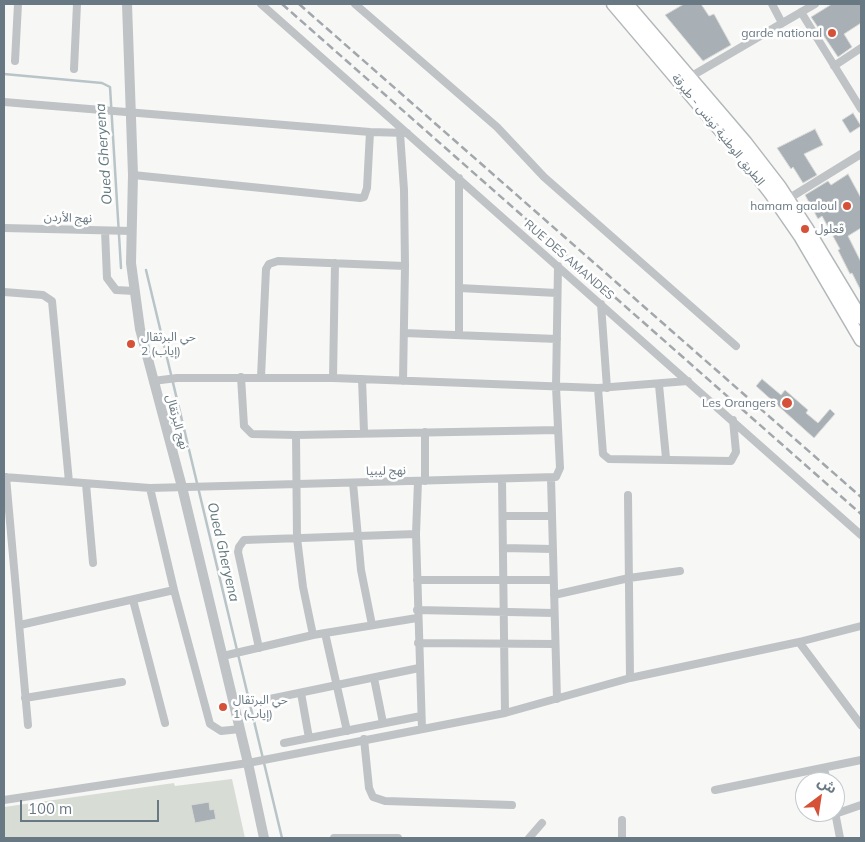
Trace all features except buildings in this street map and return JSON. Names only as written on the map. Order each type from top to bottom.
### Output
[{"type":"main road","name":"الطريق الوطنية تونس - طبرقة","points":[[612,4],[731,142],[771,194],[800,236],[861,340]]},
{"type":"main road","name":"الطريق الوطنية تونس - طبرقة","points":[[627,4],[746,143],[788,199],[861,318]]},
{"type":"street","points":[[15,62],[18,4]]},
{"type":"street","points":[[74,69],[77,4]]},
{"type":"street","name":"نهج البرتقال","points":[[127,4],[129,112],[133,175],[131,263],[140,329],[153,381],[186,487],[227,655],[240,730],[253,762],[264,838]]},
{"type":"street","name":"RUE DES AMANDES","points":[[261,4],[403,133],[459,178],[861,534]]},
{"type":"street","points":[[355,4],[497,127],[544,177],[736,346]]},
{"type":"street","points":[[772,4],[782,23]]},
{"type":"street","points":[[690,77],[815,4]]},
{"type":"street","points":[[801,12],[861,109]]},
{"type":"street","points":[[834,66],[861,48]]},
{"type":"street","points":[[4,102],[370,132],[403,133],[405,266],[403,381]]},
{"type":"street","points":[[133,175],[360,198],[364,197],[367,188],[370,132]]},
{"type":"street","points":[[788,199],[861,154]]},
{"type":"street","points":[[459,178],[459,335]]},
{"type":"street","name":"نهج الأردن","points":[[4,228],[131,231]]},
{"type":"street","points":[[104,231],[107,278],[116,290],[134,291]]},
{"type":"street","points":[[261,377],[266,269],[268,264],[278,262],[405,266]]},
{"type":"street","points":[[333,378],[335,263]]},
{"type":"street","points":[[557,700],[551,478],[556,477],[560,472],[556,387],[558,266]]},
{"type":"street","points":[[459,288],[557,293]]},
{"type":"street","points":[[4,292],[43,295],[52,301],[69,482]]},
{"type":"street","points":[[602,304],[607,388]]},
{"type":"street","points":[[404,333],[557,339]]},
{"type":"street","points":[[241,377],[244,426],[247,431],[257,434],[296,435],[364,432],[558,430]]},
{"type":"street","points":[[153,381],[177,378],[333,378],[598,388],[658,385],[688,381]]},
{"type":"street","points":[[362,379],[364,432]]},
{"type":"street","points":[[658,385],[666,458]]},
{"type":"street","points":[[598,388],[605,456],[615,460],[666,458],[734,459],[736,452],[733,420]]},
{"type":"street","points":[[422,730],[416,534],[425,432]]},
{"type":"street","points":[[296,435],[297,538],[303,587],[313,635]]},
{"type":"street","points":[[5,477],[28,725]]},
{"type":"street","name":"نهج ليبيا","points":[[5,477],[150,488],[551,478]]},
{"type":"street","points":[[502,479],[505,713]]},
{"type":"street","points":[[353,483],[360,570],[372,625]]},
{"type":"street","points":[[86,484],[93,563]]},
{"type":"street","points":[[150,488],[174,590],[210,724],[220,731],[240,730]]},
{"type":"street","points":[[628,495],[630,678]]},
{"type":"street","points":[[503,516],[552,516]]},
{"type":"street","points":[[256,648],[238,552],[239,546],[244,540],[416,534]]},
{"type":"street","points":[[503,548],[553,549]]},
{"type":"street","points":[[554,595],[629,578],[680,571]]},
{"type":"street","points":[[417,580],[554,580]]},
{"type":"street","points":[[20,625],[174,590]]},
{"type":"street","points":[[134,600],[165,723]]},
{"type":"street","points":[[227,655],[417,614],[503,611],[554,613]]},
{"type":"street","points":[[4,800],[253,762],[364,739],[422,730],[557,700],[630,678],[799,642],[861,626]]},
{"type":"street","points":[[325,633],[347,731]]},
{"type":"street","points":[[799,642],[861,725]]},
{"type":"street","points":[[418,643],[555,644]]},
{"type":"street","points":[[265,700],[419,668]]},
{"type":"street","points":[[374,678],[383,723]]},
{"type":"street","points":[[25,698],[122,682]]},
{"type":"street","points":[[301,693],[309,738]]},
{"type":"street","points":[[284,743],[421,716]]},
{"type":"street","points":[[364,739],[369,788],[373,797],[385,801],[512,805]]},
{"type":"street","points":[[715,790],[861,760]]},
{"type":"street","points":[[824,768],[825,772]]},
{"type":"street","points":[[845,810],[861,805]]},
{"type":"street","points":[[622,820],[622,838]]},
{"type":"street","points":[[837,822],[840,838]]},
{"type":"street","points":[[529,838],[542,823]]},
{"type":"street","points":[[334,838],[398,838]]},
{"type":"shaded area","points":[[232,779],[245,838],[4,838],[4,807],[174,783],[175,786]]},
{"type":"waterway","name":"Oued Gheryena","points":[[4,74],[102,83],[110,87],[121,268]]},
{"type":"waterway","name":"Oued Gheryena","points":[[146,270],[282,838]]},
{"type":"railway","points":[[282,4],[861,514]]},
{"type":"railway","points":[[299,4],[861,497]]},
{"type":"place","name":"garde national","points":[[832,33]]},
{"type":"place","name":"hamam gaaloul","points":[[847,206]]},
{"type":"place","name":"قعلول","points":[[805,229]]},
{"type":"place","name":"حي البرتقال 2 (إياب)","points":[[131,344]]},
{"type":"place","name":"Les Orangers","points":[[787,403]]},
{"type":"place","name":"حي البرتقال 1 (إياب)","points":[[223,707]]}]
